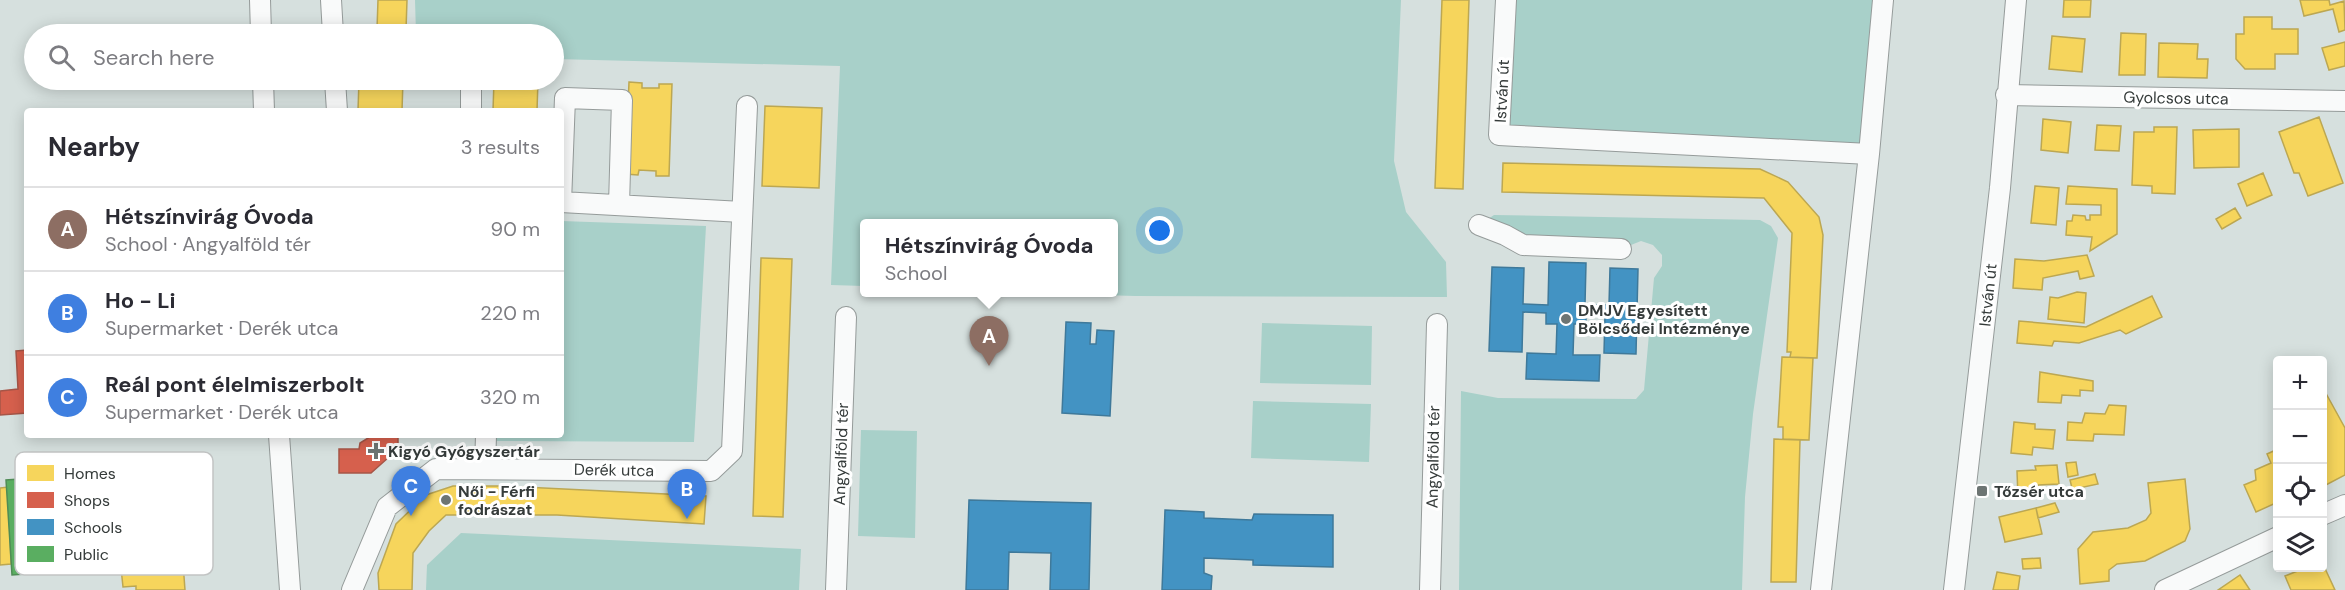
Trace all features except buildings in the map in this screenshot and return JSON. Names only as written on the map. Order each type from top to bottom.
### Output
[{"type":"street","points":[[260,0],[261,24]]},
{"type":"street","points":[[331,0],[332,24]]},
{"type":"street","name":"István út","points":[[1506,0],[1499,135],[1869,154]]},
{"type":"street","points":[[1821,590],[1869,154],[1883,0]]},
{"type":"street","name":"István út","points":[[1954,590],[2000,188],[2006,95],[2016,0]]},
{"type":"street","points":[[263,90],[264,108]]},
{"type":"street","points":[[336,90],[337,108]]},
{"type":"street","points":[[471,90],[471,108]]},
{"type":"street","name":"Gyolcsos utca","points":[[2006,95],[2345,101]]},
{"type":"street","points":[[564,124],[565,98],[622,100],[619,206]]},
{"type":"street","name":"Derék utca","points":[[352,590],[387,507],[436,469],[711,471],[732,451],[747,105]]},
{"type":"street","points":[[564,202],[742,212]]},
{"type":"street","points":[[1479,225],[1523,245],[1621,249]]},
{"type":"street","name":"Angyalföld tér","points":[[836,590],[846,317]]},
{"type":"street","name":"Angyalföld tér","points":[[1430,590],[1437,324]]},
{"type":"street","points":[[279,438],[290,590]]},
{"type":"street","points":[[485,469],[486,438]]},
{"type":"street","points":[[2327,513],[2345,505]]},
{"type":"street","points":[[2165,590],[2273,539]]},
{"type":"green space","points":[[415,0],[1401,0],[1394,161],[1406,212],[1446,262],[1447,297],[1118,295],[1118,219],[860,219],[860,286],[831,285],[840,66],[564,59],[564,24],[416,24]]},
{"type":"green space","points":[[1506,0],[1883,0],[1869,154],[1499,135]]},
{"type":"green space","points":[[1494,215],[1760,220],[1771,226],[1778,238],[1753,414],[1745,497],[1742,590],[1459,590],[1461,391],[1498,398],[1636,399],[1644,390],[1654,278],[1662,266],[1662,255],[1653,245],[1641,241],[1621,249],[1523,245],[1479,225]]},
{"type":"green space","points":[[564,221],[706,226],[694,442],[492,441],[492,438],[564,438]]},
{"type":"green space","points":[[1262,323],[1372,326],[1371,385],[1260,383]]},
{"type":"green space","points":[[1253,401],[1371,404],[1369,462],[1251,458]]},
{"type":"green space","points":[[861,430],[917,431],[915,538],[858,536]]},
{"type":"green space","points":[[461,533],[801,549],[799,590],[426,590],[427,565]]},
{"type":"place","name":"DMJV Egyesített Bölcsődei Intézménye","points":[[1566,319]]},
{"type":"place","name":"Hétszínvirág Óvoda","points":[[989,366]]},
{"type":"place","name":"Kigyó Gyógyszertár","points":[[376,451]]},
{"type":"place","name":"Tőzsér utca","points":[[1982,491]]},
{"type":"place","name":"Női - Férfi fodrászat","points":[[446,500]]},
{"type":"place","name":"Reál pont élelmiszerbolt","points":[[411,516]]},
{"type":"place","name":"Ho - Li","points":[[687,519]]}]
